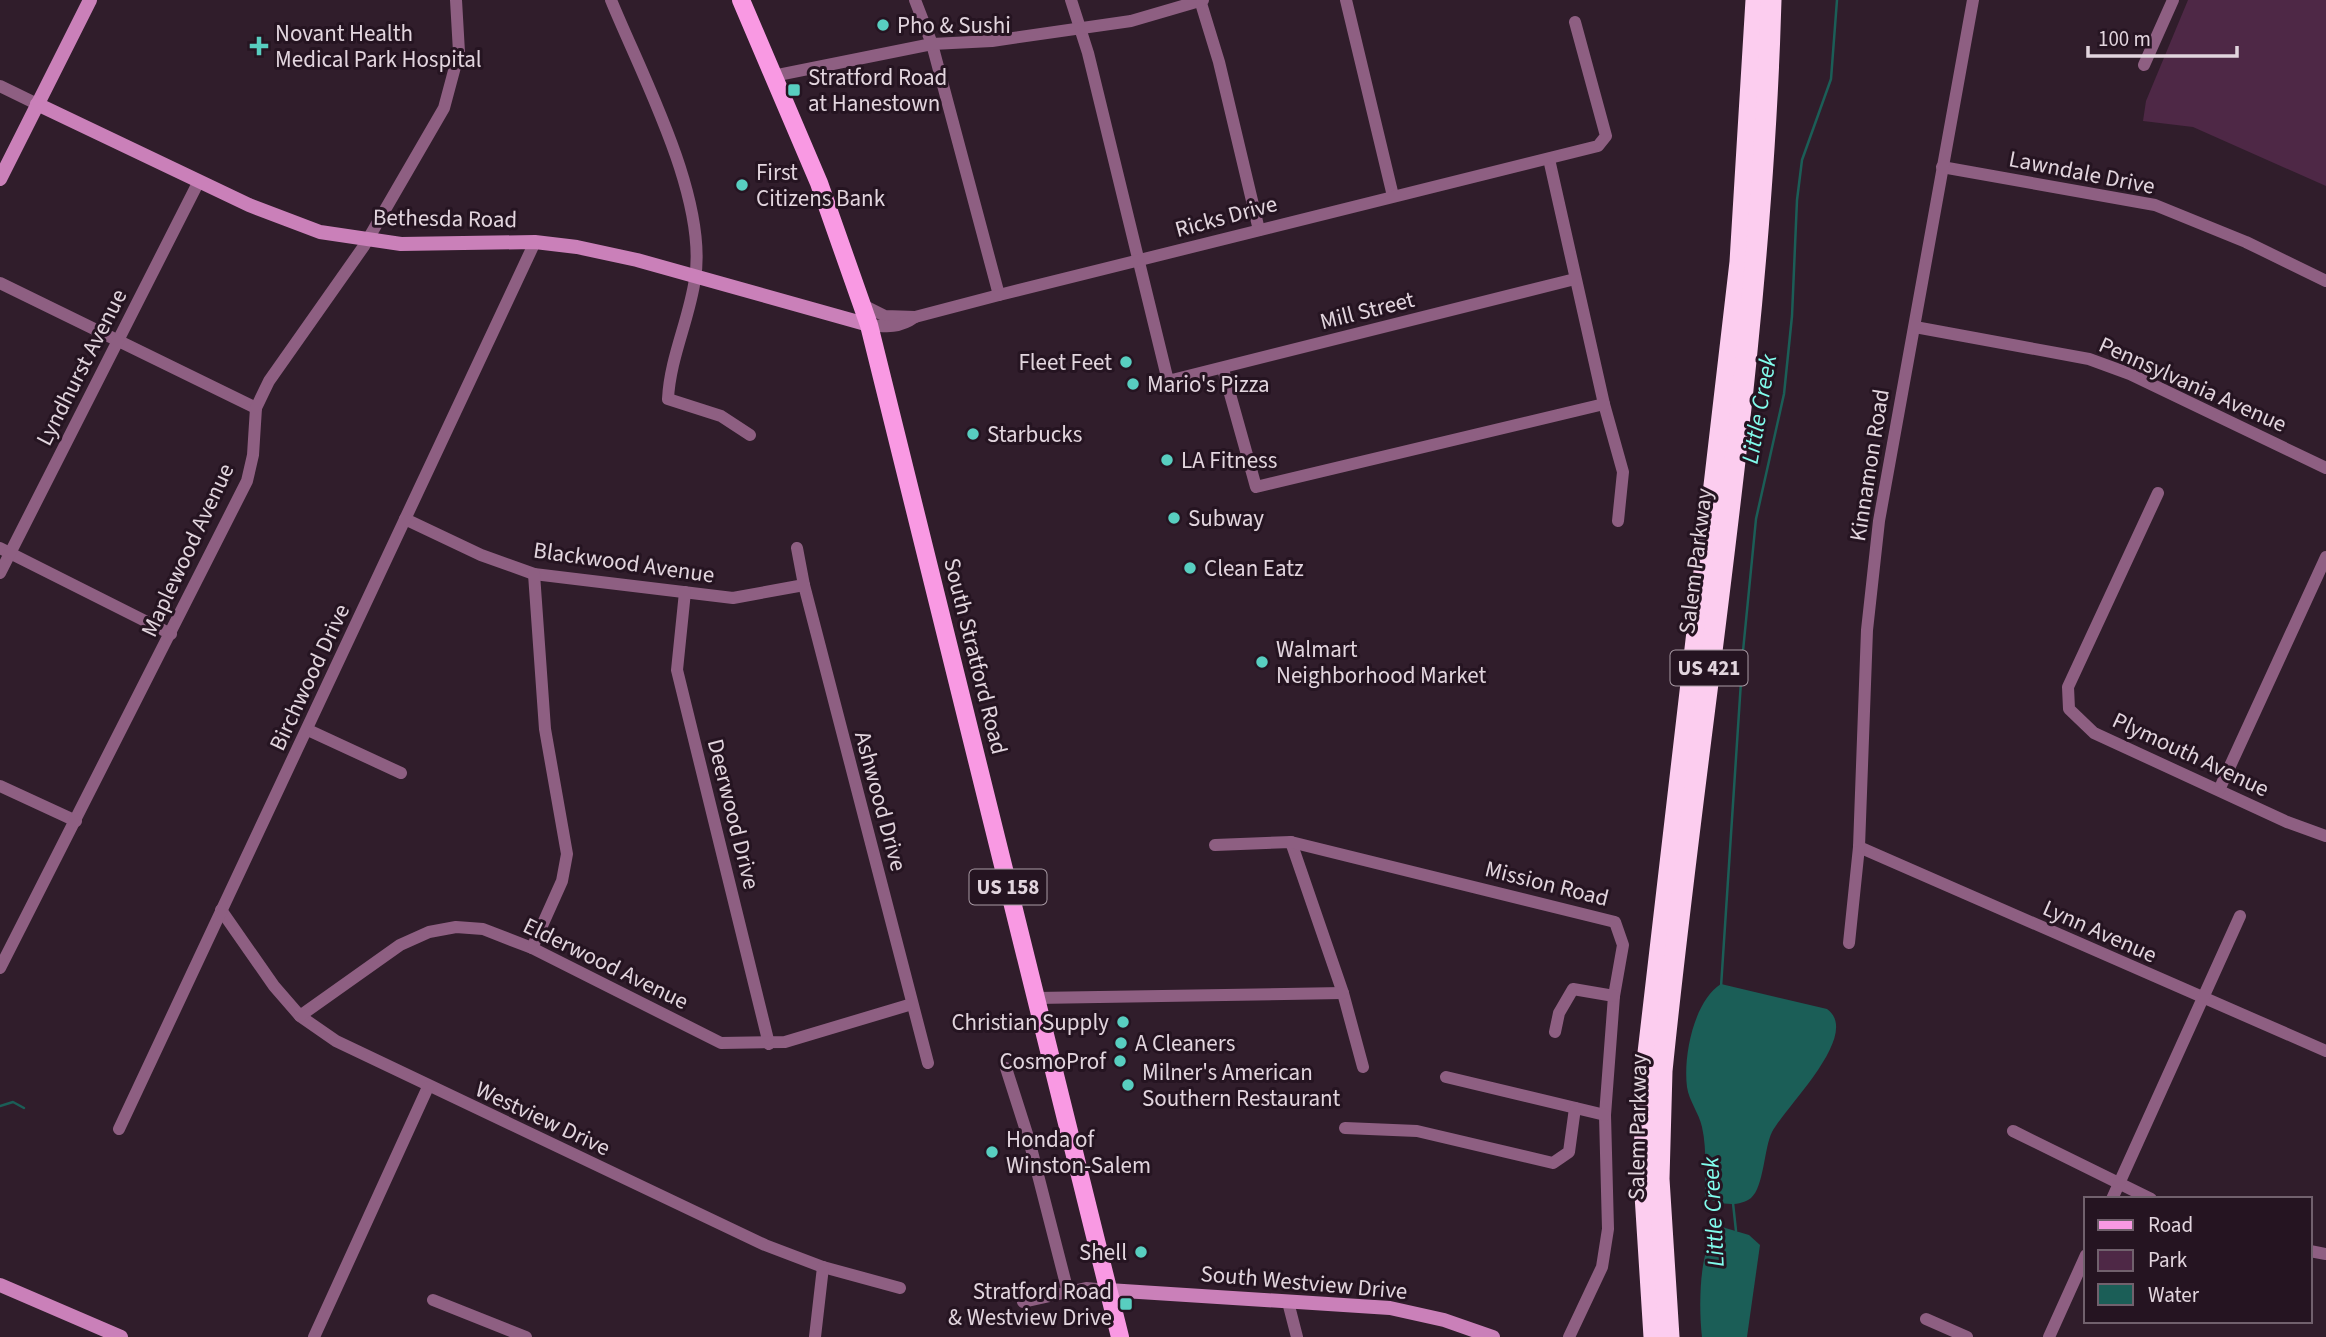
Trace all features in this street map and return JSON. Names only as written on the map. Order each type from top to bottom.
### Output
[{"type":"highway","name":"Salem Parkway","points":[[1654,1337],[1644,1168],[1646,1070],[1737,289],[1749,154],[1756,0]]},
{"type":"highway","name":"Salem Parkway","points":[[1669,1337],[1659,1179],[1662,1071],[1750,319],[1764,155],[1771,0]]},
{"type":"main road","name":"South Stratford Road","points":[[741,0],[819,183],[869,325],[1120,1337]]},
{"type":"street","points":[[0,179],[90,0]]},
{"type":"street","name":"Maplewood Avenue","points":[[0,968],[247,481],[253,455],[256,408],[277,370],[367,241],[440,116],[451,89],[458,52],[456,0]]},
{"type":"street","points":[[611,0],[688,192],[695,233],[696,278],[669,378],[668,399],[721,416],[750,435]]},
{"type":"street","points":[[915,0],[932,44],[999,295]]},
{"type":"street","points":[[1070,0],[1088,52],[1139,260]]},
{"type":"street","points":[[773,76],[932,44],[992,41],[1130,21],[1201,0],[1219,62],[1259,230]]},
{"type":"street","points":[[1346,0],[1393,197]]},
{"type":"street","name":"Kinnamon Road","points":[[1849,943],[1858,847],[1867,629],[1879,521],[1973,0]]},
{"type":"street","points":[[2144,65],[2173,0]]},
{"type":"street","name":"Ricks Drive","points":[[861,304],[885,316],[915,317],[1598,146],[1606,136],[1575,22]]},
{"type":"street","name":"Bethesda Road","points":[[0,86],[286,221],[320,232],[401,244],[535,242],[607,253],[869,325]]},
{"type":"street","points":[[1549,159],[1604,404],[1623,472],[1624,492],[1618,521]]},
{"type":"street","name":"Lawndale Drive","points":[[1942,167],[2155,205],[2246,242],[2326,281]]},
{"type":"street","name":"Lyndhurst Avenue","points":[[0,573],[5,551],[199,181]]},
{"type":"street","name":"Birchwood Drive","points":[[119,1129],[535,242]]},
{"type":"street","name":"Mill Street","points":[[1139,260],[1168,381],[1575,279]]},
{"type":"street","points":[[0,283],[256,408]]},
{"type":"street","name":"Ricks Drive","points":[[869,325],[887,327],[905,324],[915,317]]},
{"type":"street","name":"Pennsylvania Avenue","points":[[1915,327],[2090,359],[2130,374],[2326,468]]},
{"type":"street","points":[[1223,369],[1256,486],[1604,404]]},
{"type":"street","name":"Plymouth Avenue","points":[[2158,493],[2068,687],[2069,709],[2094,733],[2287,822],[2326,835]]},
{"type":"street","name":"Blackwood Avenue","points":[[405,519],[481,555],[534,574],[733,598],[804,585]]},
{"type":"street","name":"Ashwood Drive","points":[[797,548],[804,585],[928,1063]]},
{"type":"street","points":[[5,551],[171,634]]},
{"type":"street","points":[[2220,790],[2326,557]]},
{"type":"street","points":[[532,948],[554,903],[567,854],[544,729],[534,574]]},
{"type":"street","name":"Deerwood Drive","points":[[685,592],[677,670],[769,1044]]},
{"type":"street","points":[[308,730],[401,773]]},
{"type":"street","points":[[0,786],[76,821]]},
{"type":"street","points":[[1214,845],[1291,842],[1343,993],[1363,1067]]},
{"type":"street","name":"Mission Road","points":[[1291,842],[1615,922],[1623,945],[1614,996],[1605,1115],[1608,1229],[1602,1267],[1569,1337]]},
{"type":"street","name":"Lynn Avenue","points":[[1858,847],[2326,1051]]},
{"type":"street","name":"Westview Drive","points":[[222,910],[274,986],[300,1016],[336,1041],[765,1245],[823,1267],[900,1288]]},
{"type":"street","points":[[2113,1197],[2240,916]]},
{"type":"street","name":"Elderwood Avenue","points":[[300,1016],[400,945],[429,932],[456,927],[483,929],[532,948],[721,1043],[786,1042],[912,1004]]},
{"type":"street","points":[[1555,1032],[1559,1013],[1573,989],[1614,996]]},
{"type":"street","points":[[1036,998],[1343,993]]},
{"type":"street","points":[[1006,1068],[1029,1140],[1068,1292]]},
{"type":"street","points":[[1446,1077],[1605,1115]]},
{"type":"street","points":[[314,1337],[428,1087]]},
{"type":"street","points":[[1345,1128],[1416,1131],[1552,1163],[1569,1152],[1575,1108]]},
{"type":"street","points":[[2013,1131],[2147,1197]]},
{"type":"street","points":[[2049,1337],[2084,1259]]},
{"type":"street","points":[[814,1337],[823,1267]]},
{"type":"street","points":[[0,1285],[121,1337]]},
{"type":"street","points":[[1023,1302],[1086,1288],[1108,1290]]},
{"type":"street","name":"South Westview Drive","points":[[1108,1290],[1390,1308],[1444,1320],[1493,1337]]},
{"type":"street","points":[[433,1300],[526,1337]]},
{"type":"street","points":[[1288,1302],[1297,1337]]},
{"type":"street","points":[[1926,1318],[1967,1337]]},
{"type":"green space","points":[[2188,0],[2326,0],[2326,186],[2193,127],[2143,121],[2146,101]]},
{"type":"water","points":[[1721,984],[1827,1009],[1835,1020],[1835,1035],[1829,1052],[1772,1132],[1755,1193],[1746,1201],[1734,1204],[1716,1202],[1705,1197],[1704,1135],[1688,1092],[1686,1074],[1689,1045],[1697,1016],[1712,992]]},
{"type":"water","points":[[1722,1227],[1749,1235],[1760,1245],[1747,1337],[1702,1337],[1700,1295],[1704,1261],[1714,1234]]},
{"type":"waterway","name":"Little Creek","points":[[1721,987],[1743,651],[1756,519],[1784,394],[1802,160],[1831,79],[1837,0]]},
{"type":"waterway","points":[[0,1106],[13,1102],[24,1108]]},
{"type":"waterway","name":"Little Creek","points":[[1733,1203],[1736,1231]]},
{"type":"place","name":"Pho & Sushi","points":[[883,25]]},
{"type":"place","name":"Novant Health Medical Park Hospital","points":[[259,46]]},
{"type":"place","name":"Stratford Road at Hanestown","points":[[794,90]]},
{"type":"place","name":"First Citizens Bank","points":[[742,185]]},
{"type":"place","name":"Fleet Feet","points":[[1126,362]]},
{"type":"place","name":"Mario's Pizza","points":[[1133,384]]},
{"type":"place","name":"Starbucks","points":[[973,434]]},
{"type":"place","name":"LA Fitness","points":[[1167,460]]},
{"type":"place","name":"Subway","points":[[1174,518]]},
{"type":"place","name":"Clean Eatz","points":[[1190,568]]},
{"type":"place","name":"Walmart Neighborhood Market","points":[[1262,662]]},
{"type":"place","name":"Christian Supply","points":[[1123,1022]]},
{"type":"place","name":"A Cleaners","points":[[1121,1043]]},
{"type":"place","name":"CosmoProf","points":[[1120,1061]]},
{"type":"place","name":"Milner's American Southern Restaurant","points":[[1128,1085]]},
{"type":"place","name":"Honda of Winston-Salem","points":[[992,1152]]},
{"type":"place","name":"Shell","points":[[1141,1252]]},
{"type":"place","name":"Stratford Road & Westview Drive","points":[[1126,1304]]}]
